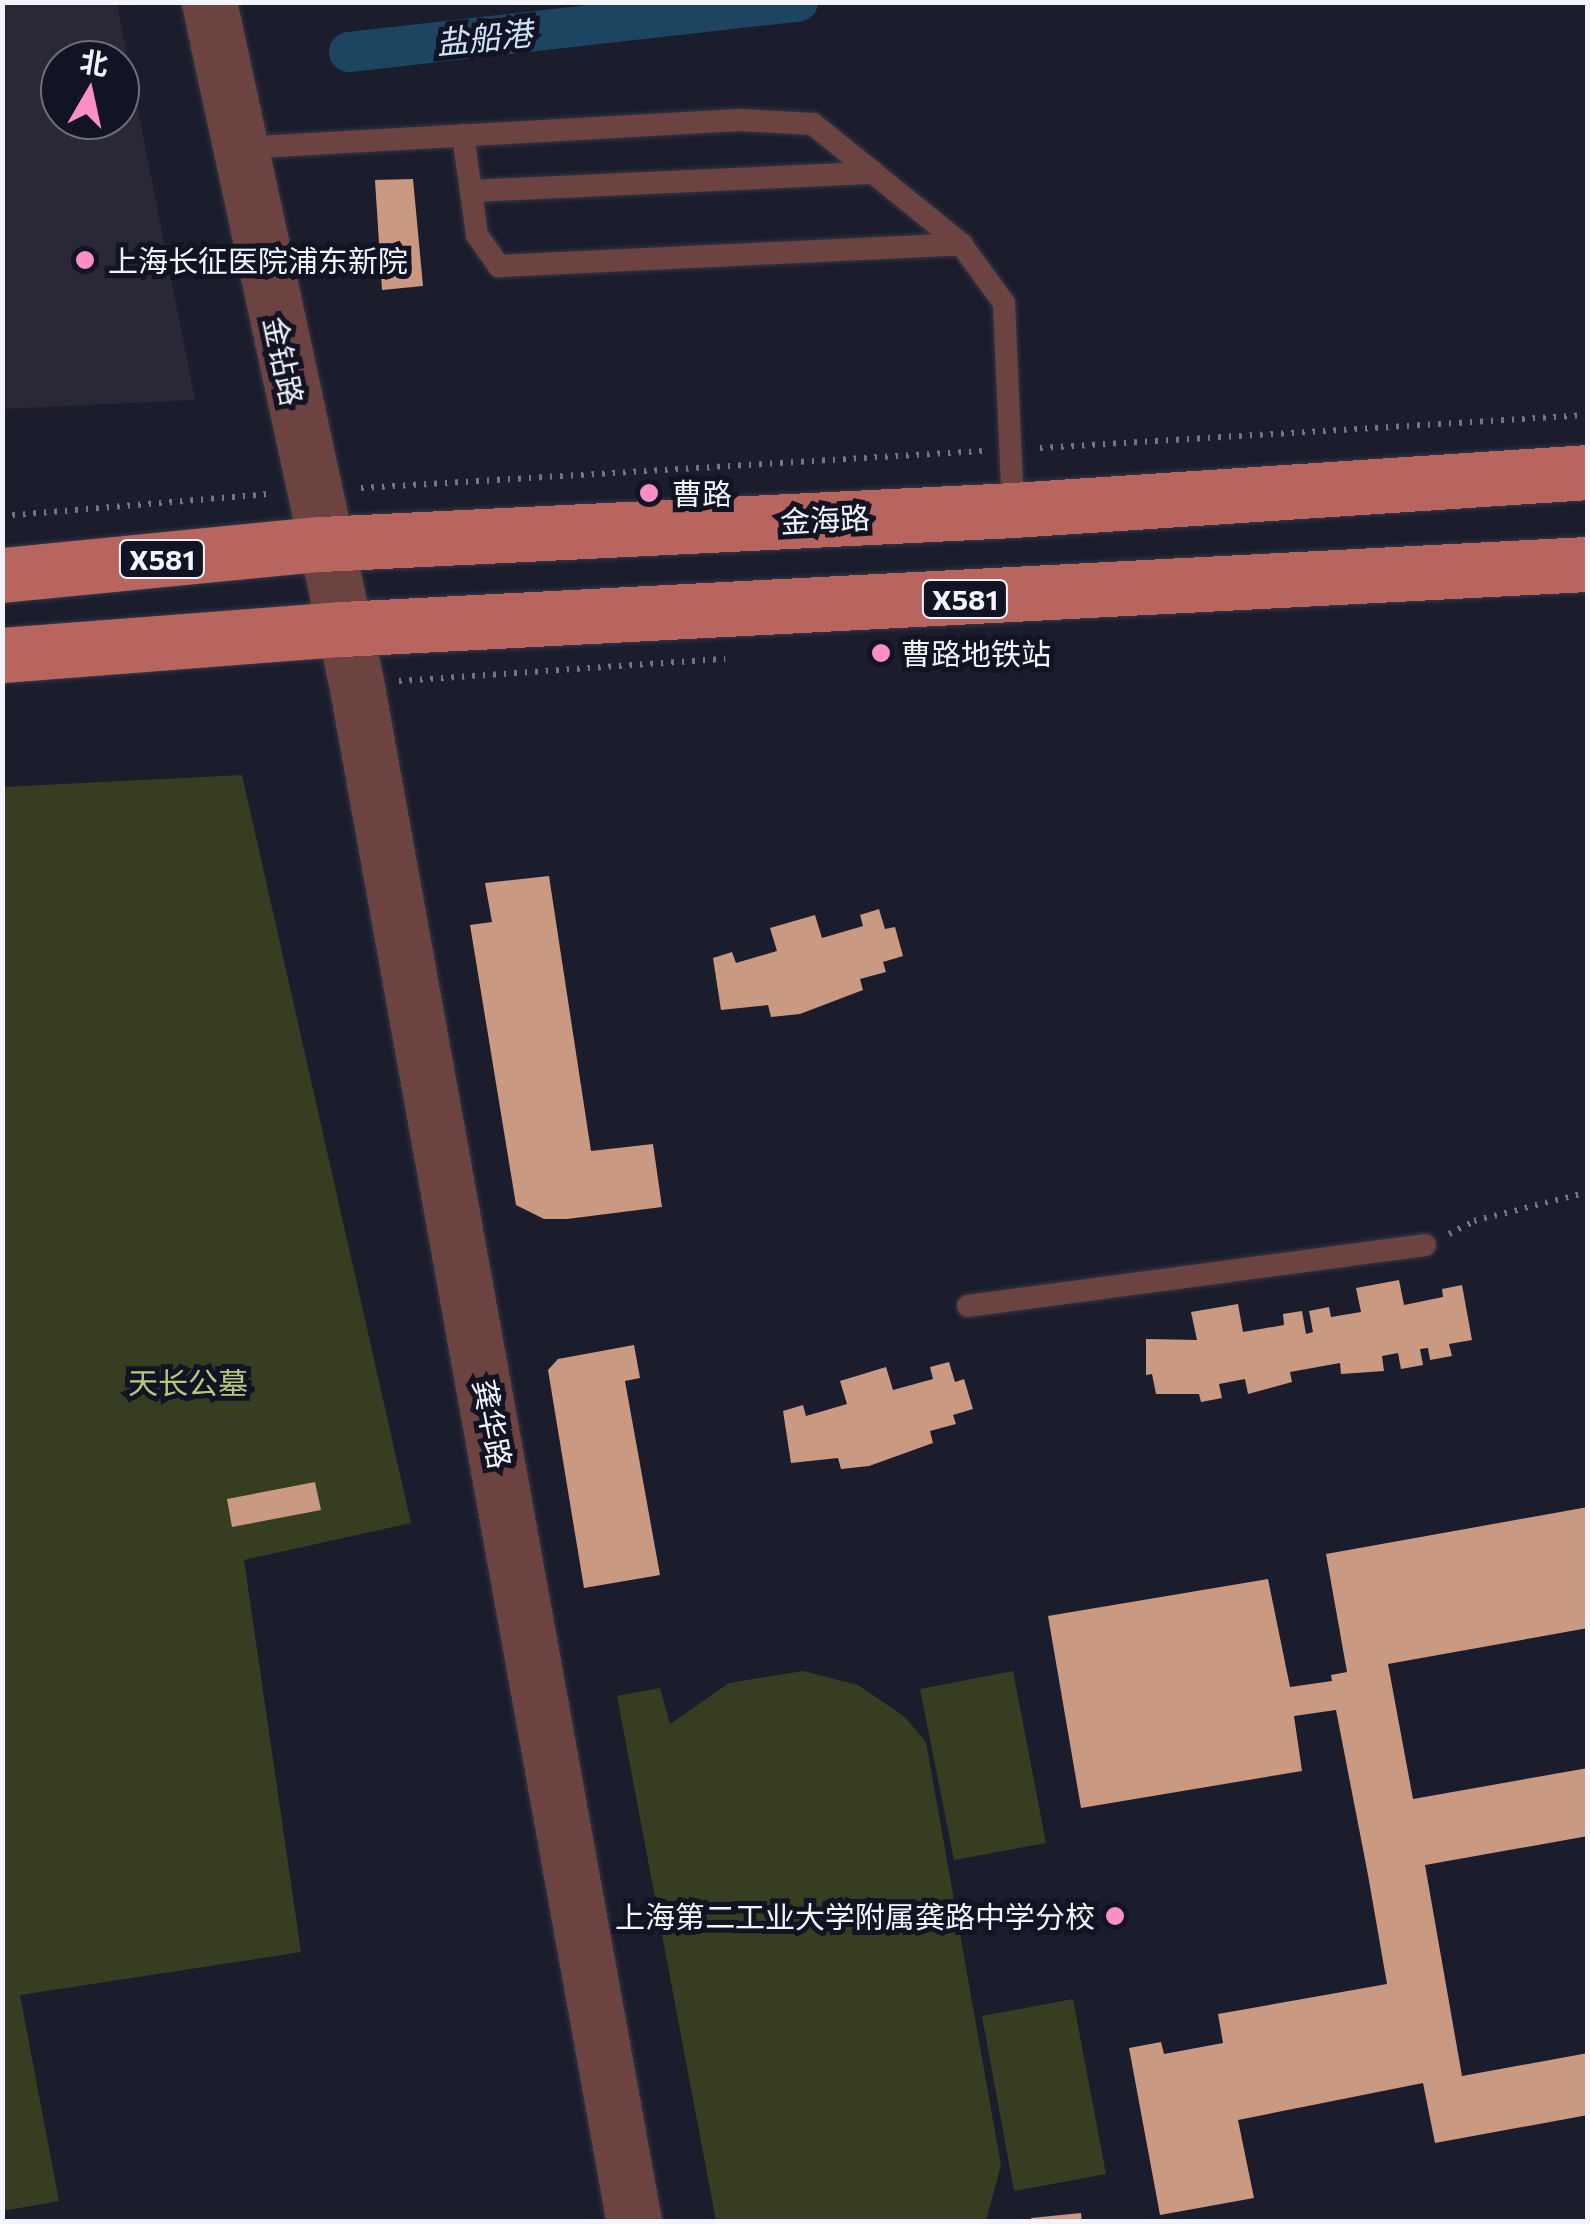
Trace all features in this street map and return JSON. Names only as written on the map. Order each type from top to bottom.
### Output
[{"type":"main road","name":"金海路","points":[[2,575],[322,544],[1013,510],[1588,472]]},
{"type":"main road","name":"X581","points":[[2,655],[342,628],[1588,564]]},
{"type":"street","name":"金钻路","points":[[209,2],[322,544]]},
{"type":"street","name":"龚华路","points":[[322,544],[342,628],[524,1592],[634,2222]]},
{"type":"lane","points":[[240,148],[740,120],[813,124],[961,244],[1004,302],[1013,510]]},
{"type":"lane","points":[[463,136],[477,235],[499,266],[961,244]]},
{"type":"lane","points":[[471,191],[874,173]]},
{"type":"lane","points":[[968,1306],[1425,1246]]},
{"type":"path","points":[[2,516],[310,491],[1588,415]]},
{"type":"path","points":[[1425,1246],[1474,1221],[1588,1192]]},
{"type":"shaded area","name":"上海长征医院浦东新院","points":[[2,3],[117,3],[124,40],[40,40],[40,140],[140,140],[140,120],[195,400],[3,409]]},
{"type":"green space","name":"天长公墓","points":[[242,775],[411,1523],[244,1560],[301,1952],[20,1995],[59,2201],[3,2211],[2,787]]},
{"type":"green space","points":[[803,1671],[858,1685],[905,1717],[926,1742],[1001,2165],[986,2221],[716,2221],[617,1696],[660,1688],[670,1724],[729,1683]]},
{"type":"green space","points":[[1013,1671],[1046,1843],[954,1860],[920,1689]]},
{"type":"green space","points":[[1073,1999],[1106,2174],[1014,2191],[982,2016]]},
{"type":"building","points":[[413,179],[423,286],[382,290],[375,180]]},
{"type":"building","points":[[549,876],[591,1151],[653,1144],[662,1207],[544,1219],[516,1205],[470,925],[492,922],[485,883]]},
{"type":"building","points":[[879,909],[885,929],[895,927],[903,956],[883,962],[886,972],[860,979],[863,990],[800,1014],[771,1017],[768,1005],[721,1010],[713,958],[732,952],[736,963],[777,951],[770,928],[815,915],[822,938],[863,926],[860,915]]},
{"type":"building","points":[[1399,1280],[1404,1305],[1443,1297],[1442,1289],[1462,1285],[1472,1340],[1449,1344],[1452,1356],[1430,1360],[1428,1348],[1420,1349],[1423,1365],[1401,1369],[1398,1353],[1382,1356],[1384,1371],[1341,1374],[1340,1363],[1290,1372],[1292,1382],[1248,1394],[1245,1379],[1219,1384],[1222,1398],[1201,1402],[1199,1394],[1156,1394],[1152,1374],[1146,1375],[1146,1339],[1197,1340],[1191,1312],[1238,1304],[1243,1332],[1284,1325],[1283,1314],[1302,1311],[1306,1334],[1313,1332],[1309,1311],[1329,1307],[1331,1317],[1361,1312],[1356,1288]]},
{"type":"building","points":[[634,1345],[640,1378],[625,1381],[660,1575],[584,1588],[548,1370],[558,1359]]},
{"type":"building","points":[[949,1362],[955,1382],[964,1379],[973,1409],[953,1415],[956,1424],[930,1431],[933,1443],[869,1466],[841,1469],[838,1458],[791,1463],[783,1411],[803,1405],[806,1416],[847,1404],[840,1381],[886,1367],[893,1390],[933,1379],[930,1367]]},
{"type":"building","points":[[315,1482],[321,1510],[232,1527],[227,1499]]},
{"type":"building","points":[[1588,1507],[1588,1628],[1388,1664],[1413,1799],[1588,1768],[1588,1836],[1425,1865],[1462,2076],[1588,2053],[1588,2115],[1435,2143],[1423,2083],[1238,2120],[1254,2198],[1160,2215],[1129,2048],[1161,2042],[1164,2054],[1223,2043],[1218,2014],[1387,1984],[1368,1875],[1336,1710],[1294,1716],[1302,1771],[1081,1808],[1048,1616],[1268,1579],[1290,1687],[1332,1681],[1331,1675],[1347,1672],[1326,1554]]},
{"type":"building","points":[[1081,2213],[1082,2222],[1031,2222],[1031,2218]]},
{"type":"waterway","name":"盐船港","points":[[349,52],[798,2]]},
{"type":"place","name":"上海长征医院浦东新院","points":[[85,260]]},
{"type":"place","name":"曹路","points":[[649,493]]},
{"type":"place","name":"曹路地铁站","points":[[881,653]]},
{"type":"place","name":"上海第二工业大学附属龚路中学分校","points":[[1115,1916]]}]
